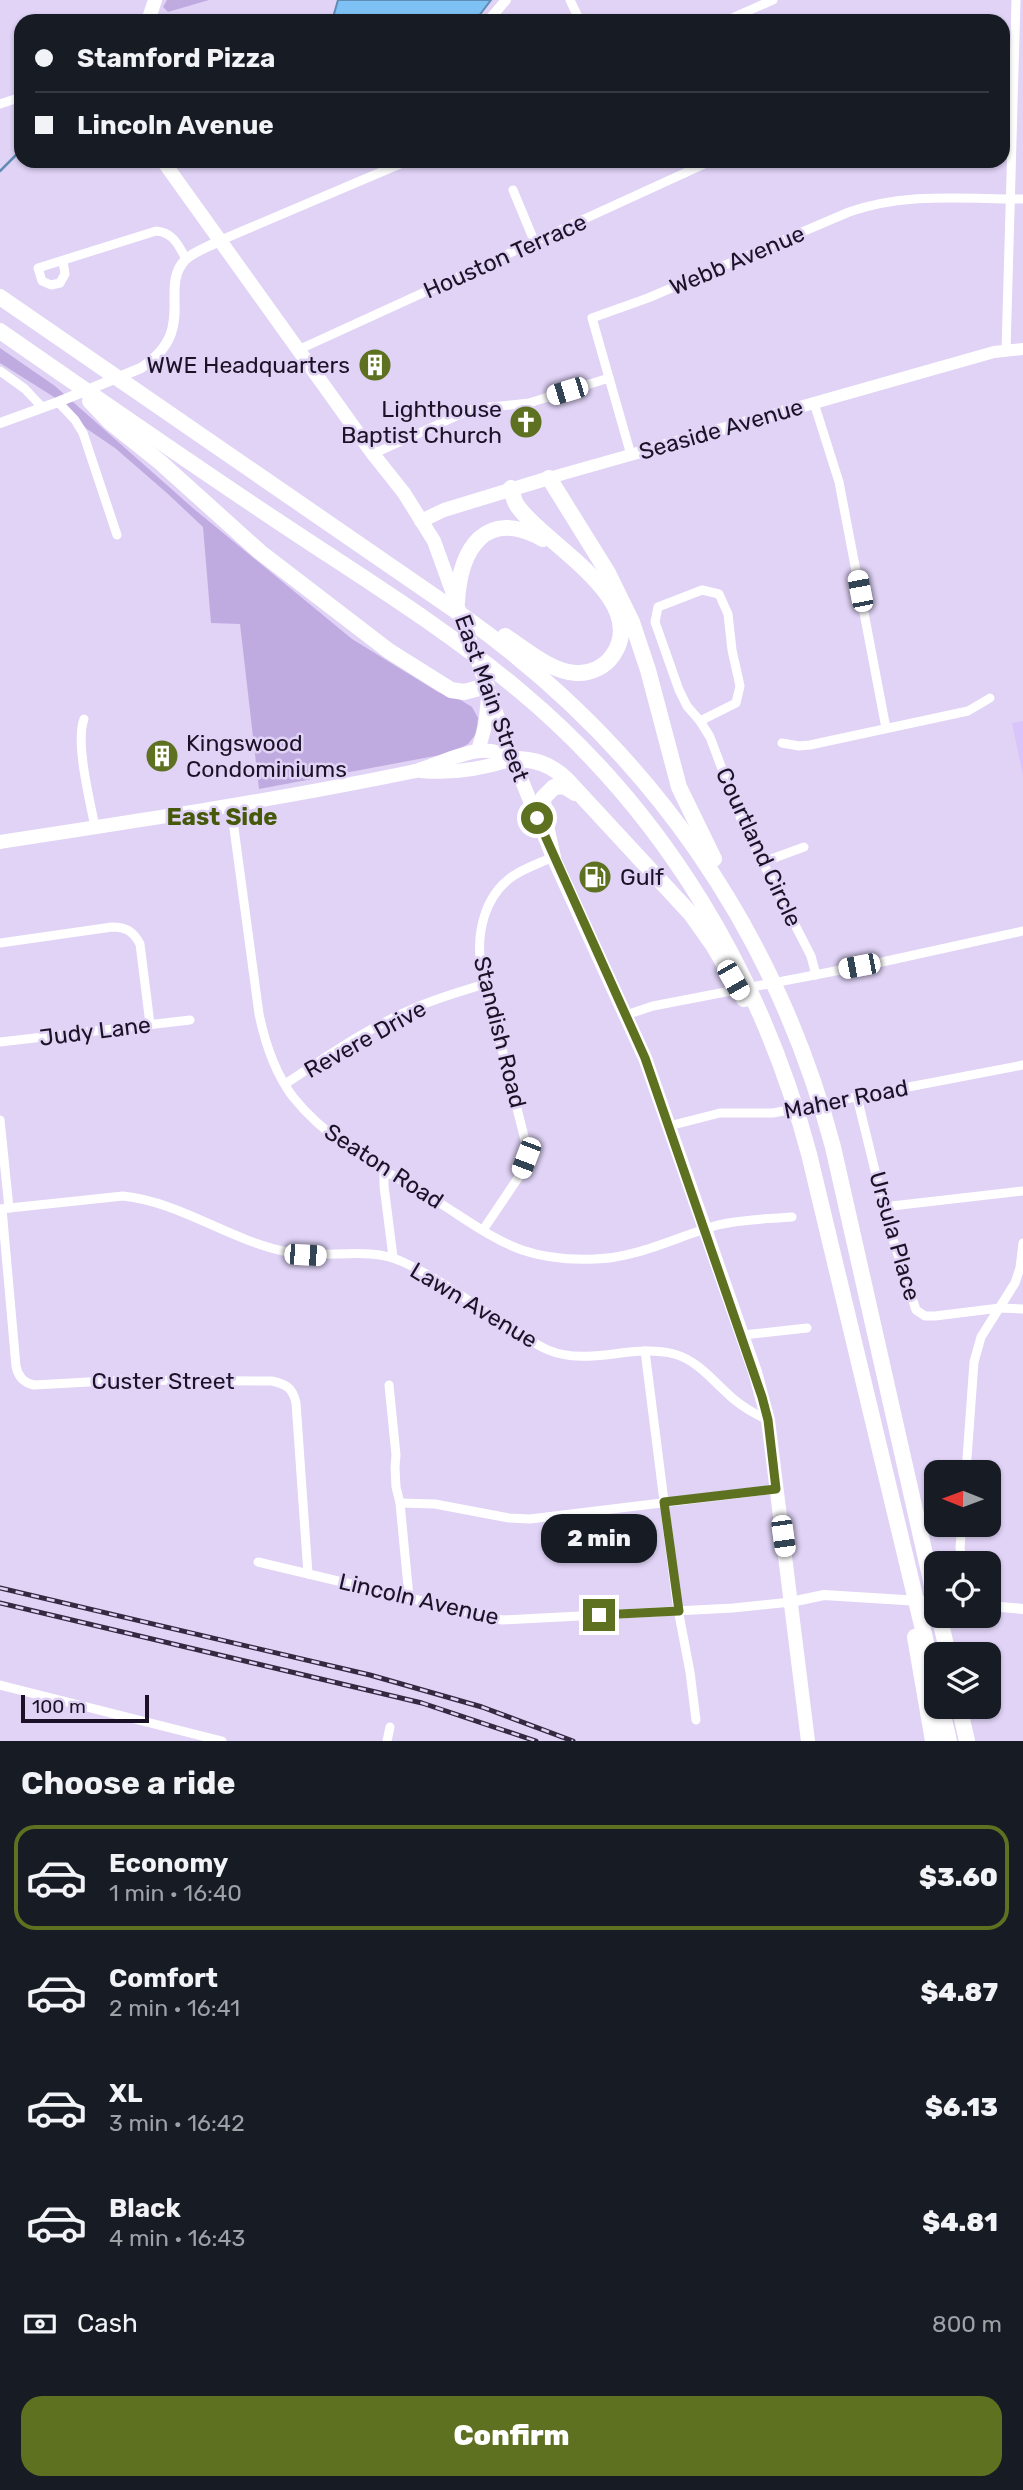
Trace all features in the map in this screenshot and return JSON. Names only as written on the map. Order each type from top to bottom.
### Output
[{"type":"highway","points":[[0,297],[499,642],[586,718],[629,763],[706,863],[739,916]]},
{"type":"highway","points":[[0,331],[69,379],[117,419],[473,654],[521,692],[566,733],[629,800],[684,873],[736,962],[759,1008],[782,1065],[809,1154],[910,1586],[933,1741]]},
{"type":"highway","points":[[117,419],[144,449],[270,561],[389,651],[452,690],[464,692],[487,686]]},
{"type":"highway","points":[[549,478],[597,554],[625,606],[645,661],[679,787],[739,916],[782,1000],[805,1058],[825,1117],[925,1551]]},
{"type":"highway","points":[[349,538],[551,665],[568,672],[585,673],[601,666],[618,647],[620,628],[615,610],[602,589],[574,559],[519,509],[511,488]]},
{"type":"highway","points":[[455,596],[466,555],[474,544],[491,532],[505,528],[526,531],[574,559]]},
{"type":"highway","points":[[513,758],[539,761],[554,769],[679,900],[703,930],[782,1065]]},
{"type":"highway","points":[[553,857],[542,803],[545,794],[554,787],[569,789],[612,828]]},
{"type":"highway","points":[[916,1616],[924,1643]]},
{"type":"highway","points":[[944,1719],[949,1741]]},
{"type":"highway","points":[[963,1719],[967,1741]]},
{"type":"main road","name":"East Main Street","points":[[168,168],[298,351],[404,493],[434,541],[513,758],[553,857],[626,1015],[669,1126],[743,1335],[768,1420],[808,1741]]},
{"type":"main road","name":"Seaside Avenue","points":[[421,521],[444,510],[511,488],[1023,348]]},
{"type":"main road","points":[[478,751],[485,726],[487,686]]},
{"type":"main road","points":[[443,767],[478,751],[500,752],[513,758]]},
{"type":"main road","points":[[0,842],[300,795],[443,767],[487,766],[513,758]]},
{"type":"street","points":[[494,14],[506,0]]},
{"type":"street","points":[[741,14],[773,0]]},
{"type":"street","points":[[1006,351],[1016,0]]},
{"type":"street","points":[[1010,47],[1015,47]]},
{"type":"street","points":[[0,423],[141,368],[162,351],[173,330],[177,277],[186,259],[219,241],[391,168]]},
{"type":"street","name":"Houston Terrace","points":[[298,351],[696,168]]},
{"type":"street","points":[[513,190],[535,243]]},
{"type":"street","name":"Webb Avenue","points":[[631,455],[592,318],[648,298],[876,203],[912,198],[1023,199]]},
{"type":"street","points":[[63,261],[160,231],[171,237],[186,259]]},
{"type":"street","points":[[0,371],[25,389],[42,407]]},
{"type":"street","points":[[373,453],[472,409],[529,402],[609,378]]},
{"type":"street","points":[[58,402],[83,433],[117,535]]},
{"type":"street","points":[[814,403],[839,482],[886,728]]},
{"type":"street","name":"Courtland Circle","points":[[700,721],[736,703],[740,692],[726,607],[719,594],[702,590],[658,607],[655,621],[681,698],[710,737],[742,822],[811,956],[816,975]]},
{"type":"street","points":[[782,743],[810,745],[968,711],[990,698]]},
{"type":"street","points":[[84,719],[80,728],[82,750],[95,827]]},
{"type":"street","name":"Seaton Road","points":[[231,806],[259,1014],[272,1060],[302,1107],[336,1138],[483,1230],[524,1251],[579,1259],[599,1259],[624,1255],[733,1222],[792,1217]]},
{"type":"street","points":[[763,862],[804,847]]},
{"type":"street","name":"Standish Road","points":[[483,1230],[520,1175],[527,1149],[485,984],[479,936],[496,893],[513,876],[553,857]]},
{"type":"street","points":[[0,943],[111,927],[129,930],[140,944],[150,1024]]},
{"type":"street","points":[[626,1015],[653,1006],[1023,931]]},
{"type":"street","name":"Revere Drive","points":[[285,1084],[339,1049],[405,1012],[485,984]]},
{"type":"street","name":"Judy Lane","points":[[0,1042],[190,1020]]},
{"type":"street","name":"Maher Road","points":[[669,1126],[720,1113],[773,1113],[1023,1065]]},
{"type":"street","name":"Ursula Place","points":[[857,1097],[883,1207],[916,1310],[925,1316],[935,1316],[1000,1308],[1023,1309]]},
{"type":"street","points":[[0,1120],[4,1208]]},
{"type":"street","points":[[384,1169],[393,1257]]},
{"type":"street","points":[[883,1207],[1023,1191]]},
{"type":"street","name":"Lawn Avenue","points":[[4,1208],[123,1196],[152,1200],[272,1249],[305,1255],[374,1254],[393,1257],[549,1350],[566,1356],[585,1357],[645,1351],[671,1353],[693,1363],[735,1401],[768,1420]]},
{"type":"street","name":"Custer Street","points":[[4,1208],[16,1366],[25,1381],[39,1385],[125,1380],[272,1381],[291,1389],[296,1403],[308,1574]]},
{"type":"street","points":[[967,1460],[974,1362],[981,1337],[1015,1283],[1023,1243]]},
{"type":"street","points":[[743,1335],[807,1328]]},
{"type":"street","points":[[645,1351],[696,1720]]},
{"type":"street","points":[[389,1385],[396,1455],[394,1466],[409,1597]]},
{"type":"street","points":[[400,1503],[435,1504],[509,1518],[530,1518],[776,1489]]},
{"type":"street","name":"Lincoln Avenue","points":[[258,1562],[502,1620],[771,1606],[791,1602]]},
{"type":"street","points":[[791,1602],[824,1595],[924,1604]]},
{"type":"street","points":[[1001,1607],[1023,1609]]},
{"type":"street","points":[[0,1685],[222,1741]]},
{"type":"street","points":[[387,1741],[390,1727]]},
{"type":"shaded area","points":[[167,0],[209,0],[168,12],[163,7]]},
{"type":"shaded area","points":[[0,348],[55,386],[194,509],[352,639],[438,692],[472,707],[478,718],[476,734],[468,744],[451,753],[259,789],[240,624],[211,623],[203,527],[115,448],[87,429],[54,397],[0,363]]},
{"type":"shaded area","points":[[1023,721],[1023,776],[1012,723]]},
{"type":"water","points":[[338,0],[491,0],[480,14],[334,14]]},
{"type":"waterway","points":[[0,171],[14,157]]},
{"type":"railway","points":[[0,1588],[370,1675],[482,1707],[573,1741]]},
{"type":"railway","points":[[0,1603],[422,1703],[536,1741]]},
{"type":"place","name":"WWE Headquarters","points":[[375,365]]},
{"type":"place","name":"Lighthouse Baptist Church","points":[[526,422]]},
{"type":"place","name":"Kingswood Condominiums","points":[[162,756]]},
{"type":"place","name":"Gulf","points":[[595,877]]},
{"type":"district","name":"East Side","points":[[222,817]]},
{"type":"route","points":[[537,818],[645,1058],[755,1372],[768,1420],[776,1489],[664,1502],[679,1611],[599,1615]]}]
